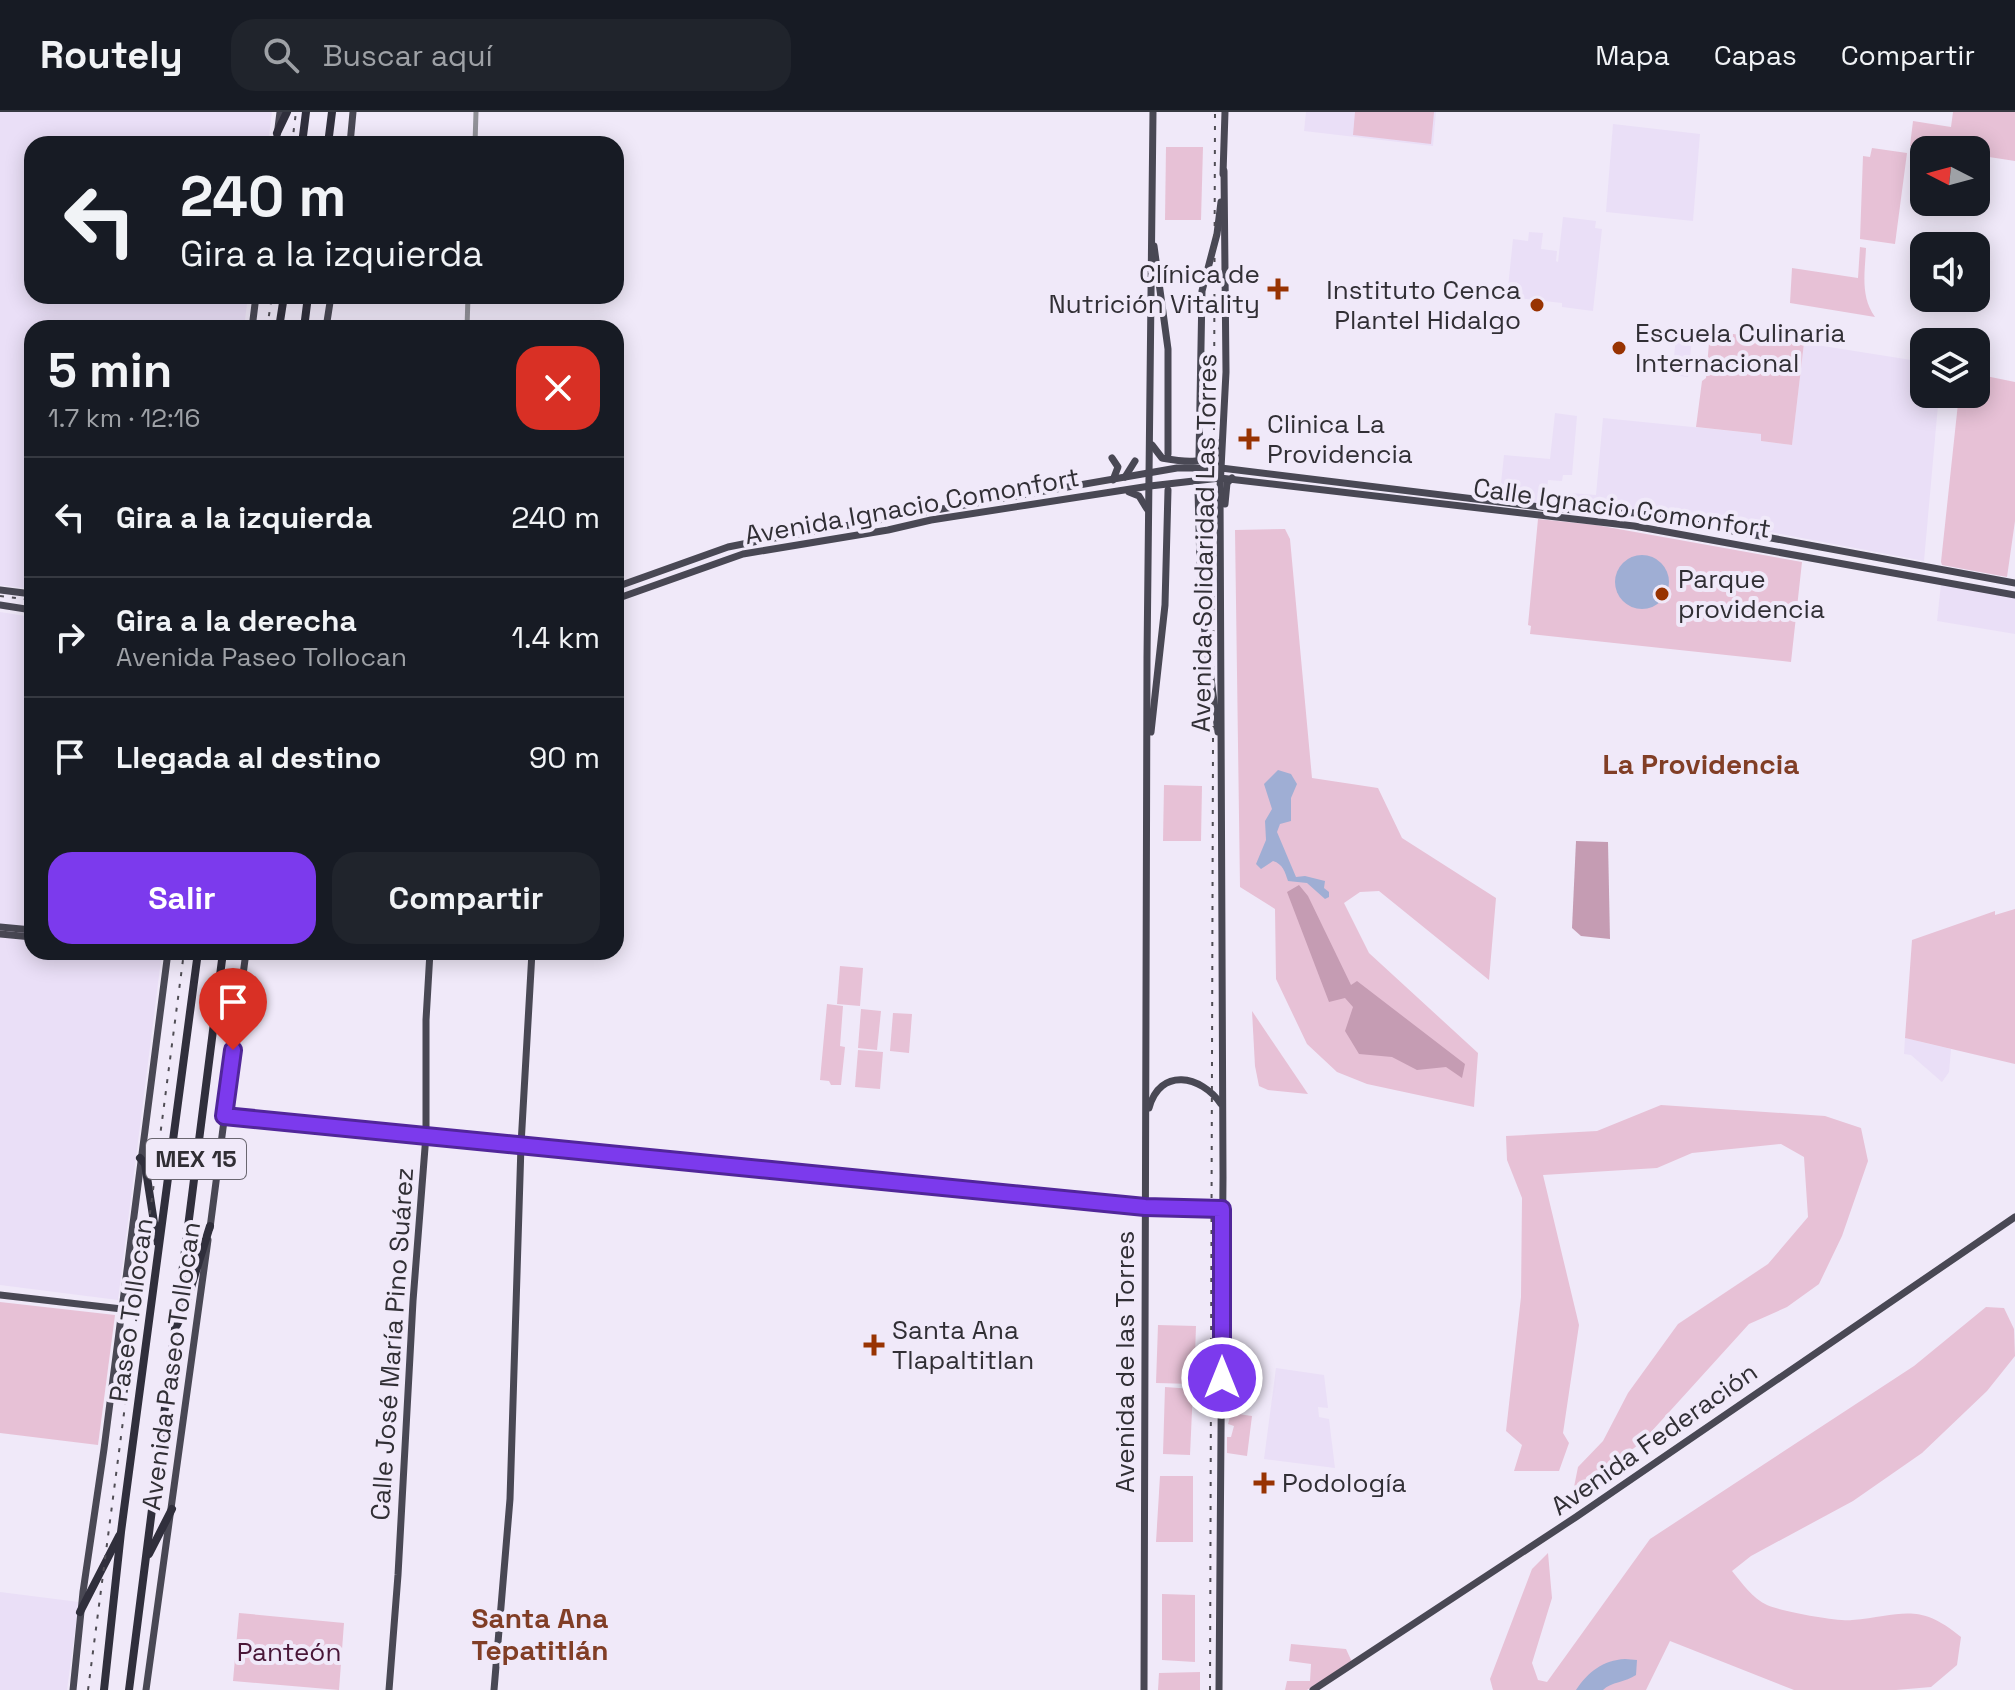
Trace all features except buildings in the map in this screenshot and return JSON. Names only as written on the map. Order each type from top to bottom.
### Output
[{"type":"highway","points":[[277,133],[287,112]]},
{"type":"highway","points":[[303,136],[306,112]]},
{"type":"highway","points":[[329,136],[332,112]]},
{"type":"highway","name":"Paseo Tollocan","points":[[102,1690],[197,960]]},
{"type":"highway","name":"Paseo Tollocan","points":[[129,1689],[222,960]]},
{"type":"highway","points":[[218,990],[230,1028],[233,1050]]},
{"type":"highway","points":[[140,1158],[145,1164],[159,1254]]},
{"type":"highway","points":[[174,1329],[187,1303],[210,1226]]},
{"type":"highway","points":[[145,1561],[172,1509]]},
{"type":"highway","points":[[80,1612],[121,1532]]},
{"type":"main road","points":[[277,136],[280,112]]},
{"type":"main road","points":[[351,136],[353,112]]},
{"type":"main road","name":"Avenida Solidaridad Las Torres","points":[[1148,745],[1153,112]]},
{"type":"main road","name":"Avenida Solidaridad Las Torres","points":[[1222,750],[1220,478],[1226,372],[1225,112]]},
{"type":"main road","name":"Avenida Solidaridad Las Torres","points":[[1199,457],[1202,291],[1219,228],[1224,171]]},
{"type":"main road","name":"Avenida Solidaridad Las Torres","points":[[1151,232],[1166,323],[1168,454]]},
{"type":"main road","points":[[1151,443],[1162,458],[1201,461],[1211,457],[1221,442]]},
{"type":"main road","points":[[1221,454],[1228,464],[1237,469]]},
{"type":"main road","points":[[1112,458],[1118,467],[1113,480]]},
{"type":"main road","points":[[1125,477],[1135,461]]},
{"type":"main road","name":"Avenida Ignacio Comonfort","points":[[624,584],[745,543],[1177,468],[1221,468]]},
{"type":"main road","name":"Calle Ignacio Comonfort","points":[[1221,468],[1578,511],[1636,513],[2015,583]]},
{"type":"main road","name":"Avenida Ignacio Comonfort","points":[[624,596],[743,554],[931,520],[1220,478]]},
{"type":"main road","name":"Calle Ignacio Comonfort","points":[[1220,478],[1634,526],[2015,595]]},
{"type":"main road","points":[[1221,529],[1227,483],[1232,478]]},
{"type":"main road","name":"Avenida Solidaridad Las Torres","points":[[1148,745],[1165,605],[1168,490]]},
{"type":"main road","name":"Avenida Solidaridad Las Torres","points":[[1198,490],[1201,602],[1222,750]]},
{"type":"main road","points":[[1122,491],[1139,496],[1149,513]]},
{"type":"main road","points":[[0,590],[24,593]]},
{"type":"main road","points":[[0,605],[24,609]]},
{"type":"main road","name":"Avenida de las Torres","points":[[1144,1690],[1148,745]]},
{"type":"main road","points":[[1219,1690],[1222,750]]},
{"type":"main road","points":[[0,927],[24,929]]},
{"type":"main road","points":[[0,934],[24,936]]},
{"type":"main road","name":"Avenida Paseo Tollocan","points":[[73,1690],[80,1612],[167,960]]},
{"type":"main road","name":"Avenida Paseo Tollocan","points":[[146,1690],[245,960]]},
{"type":"main road","name":"Calle José María Pino Suárez","points":[[389,1690],[426,1135],[430,960]]},
{"type":"main road","points":[[494,1690],[510,1499],[521,1145],[532,960]]},
{"type":"main road","points":[[1145,1119],[1150,1101],[1157,1091],[1174,1081],[1192,1080],[1206,1086],[1223,1105]]},
{"type":"main road","name":"Avenida Federación","points":[[1313,1690],[1576,1517],[2015,1217]]},
{"type":"main road","points":[[0,1295],[122,1309]]},
{"type":"street","points":[[475,136],[476,112]]},
{"type":"street","points":[[224,1116],[1145,1207],[1222,1209]]},
{"type":"shaded area","points":[[0,112],[272,112],[269,136],[24,136],[24,304],[247,304],[245,320],[24,320],[24,588],[0,585]]},
{"type":"shaded area","points":[[1306,112],[1436,112],[1433,146],[1304,131]]},
{"type":"shaded area","points":[[1613,124],[1700,134],[1693,221],[1606,212]]},
{"type":"shaded area","points":[[1563,217],[1596,221],[1595,228],[1602,229],[1593,311],[1562,307],[1562,303],[1507,297],[1513,239],[1528,241],[1529,232],[1543,233],[1541,249],[1557,251],[1558,262]]},
{"type":"shaded area","points":[[1677,328],[1693,330],[1688,377],[1672,375]]},
{"type":"shaded area","points":[[1804,343],[1910,360],[1910,408],[1938,408],[1924,561],[1654,510],[1587,511],[1499,502],[1504,455],[1550,459],[1555,413],[1577,416],[1572,475],[1563,475],[1562,481],[1548,480],[1546,505],[1568,508],[1570,493],[1596,495],[1603,418],[1762,434],[1761,441],[1792,445]]},
{"type":"shaded area","points":[[1941,584],[2015,598],[2015,634],[1937,621]]},
{"type":"shaded area","points":[[0,612],[24,616],[24,960],[161,960],[118,1300],[0,1285]]},
{"type":"shaded area","points":[[1576,841],[1608,842],[1610,939],[1581,936],[1572,928]]},
{"type":"shaded area","points":[[1299,885],[1308,896],[1351,985],[1357,981],[1465,1064],[1462,1078],[1446,1067],[1417,1070],[1392,1057],[1359,1054],[1345,1031],[1353,1007],[1345,998],[1329,1002],[1287,892]]},
{"type":"shaded area","points":[[1905,1038],[1951,1049],[1949,1072],[1942,1082],[1911,1055],[1904,1054]]},
{"type":"shaded area","points":[[1276,1368],[1324,1375],[1328,1408],[1318,1407],[1319,1417],[1329,1419],[1335,1468],[1264,1459]]},
{"type":"shaded area","points":[[0,1592],[79,1602],[67,1690],[0,1690]]},
{"type":"green space","points":[[1355,112],[1434,112],[1431,144],[1353,135]]},
{"type":"green space","points":[[1953,112],[2015,112],[2015,161],[1990,157],[1990,136],[1911,136],[1913,121],[1951,127]]},
{"type":"green space","points":[[1166,147],[1203,147],[1201,220],[1165,220]]},
{"type":"green space","points":[[1872,148],[1907,153],[1895,244],[1860,239],[1863,156],[1870,157]]},
{"type":"green space","points":[[1860,247],[1866,248],[1865,292],[1875,317],[1790,303],[1792,268],[1858,278]]},
{"type":"green space","points":[[1710,331],[1804,343],[1792,445],[1761,441],[1761,434],[1696,427],[1702,381],[1706,378]]},
{"type":"green space","points":[[1990,377],[2015,382],[2015,521],[2007,577],[1942,565],[1958,408],[1990,408]]},
{"type":"green space","name":"Parque providencia","points":[[1538,519],[1596,525],[1802,562],[1791,662],[1530,634],[1531,626],[1528,625]]},
{"type":"green space","points":[[1285,529],[1290,539],[1312,778],[1378,788],[1402,838],[1496,898],[1489,980],[1379,891],[1360,892],[1344,903],[1369,953],[1478,1053],[1474,1107],[1367,1084],[1337,1072],[1307,1044],[1276,979],[1275,909],[1240,887],[1235,530]]},
{"type":"green space","points":[[1164,785],[1202,786],[1201,841],[1163,841]]},
{"type":"green space","points":[[2015,909],[2015,1064],[1905,1038],[1912,940],[1995,911],[1995,915]]},
{"type":"green space","points":[[840,966],[863,968],[860,1006],[837,1004]]},
{"type":"green space","points":[[827,1004],[843,1006],[840,1046],[845,1047],[841,1085],[820,1080]]},
{"type":"green space","points":[[861,1009],[881,1011],[877,1050],[858,1048]]},
{"type":"green space","points":[[1252,1011],[1308,1094],[1268,1090],[1259,1086]]},
{"type":"green space","points":[[893,1013],[912,1014],[909,1053],[890,1051]]},
{"type":"green space","points":[[858,1050],[883,1052],[880,1089],[855,1087]]},
{"type":"green space","points":[[1661,1105],[1825,1116],[1861,1128],[1868,1161],[1842,1236],[1819,1284],[1787,1307],[1749,1324],[1641,1443],[1573,1492],[1578,1467],[1603,1441],[1628,1393],[1678,1324],[1768,1264],[1808,1217],[1804,1157],[1781,1144],[1692,1153],[1657,1168],[1543,1175],[1579,1325],[1563,1433],[1569,1443],[1559,1471],[1514,1471],[1522,1445],[1506,1431],[1521,1297],[1522,1198],[1507,1160],[1506,1136],[1597,1131]]},
{"type":"green space","points":[[0,1302],[115,1315],[98,1445],[0,1433]]},
{"type":"green space","points":[[1986,1307],[2004,1308],[2014,1329],[2015,1356],[1987,1391],[1922,1453],[1853,1501],[1751,1556],[1732,1571],[1757,1599],[1784,1610],[1845,1620],[1897,1614],[1921,1615],[1946,1626],[1961,1637],[1957,1665],[1931,1687],[1794,1690],[1670,1641],[1646,1690],[1493,1690],[1490,1679],[1532,1569],[1548,1553],[1552,1598],[1532,1663],[1538,1680],[1547,1682],[1650,1539],[1914,1366]]},
{"type":"green space","points":[[1158,1325],[1196,1326],[1194,1384],[1156,1383]]},
{"type":"green space","points":[[1165,1387],[1193,1389],[1190,1455],[1163,1454]]},
{"type":"green space","points":[[1231,1413],[1252,1416],[1247,1456],[1227,1453],[1227,1437],[1231,1437],[1234,1426],[1228,1424]]},
{"type":"green space","points":[[1160,1476],[1193,1476],[1193,1542],[1156,1542]]},
{"type":"green space","points":[[1162,1594],[1195,1595],[1195,1662],[1162,1660]]},
{"type":"green space","name":"Panteón","points":[[239,1613],[344,1623],[339,1690],[233,1681]]},
{"type":"green space","points":[[1291,1644],[1346,1649],[1352,1662],[1307,1690],[1285,1690],[1287,1681],[1310,1681],[1311,1664],[1289,1661]]},
{"type":"green space","points":[[1200,1672],[1200,1690],[1158,1690],[1159,1673]]},
{"type":"water","points":[[1642,555],[1661,563],[1669,582],[1661,601],[1642,609],[1623,601],[1615,582],[1623,563]]},
{"type":"water","points":[[1278,770],[1291,774],[1297,784],[1291,798],[1291,821],[1280,824],[1277,832],[1296,877],[1325,881],[1324,888],[1329,892],[1329,897],[1325,899],[1307,883],[1288,881],[1276,862],[1261,869],[1256,864],[1266,840],[1265,821],[1272,809],[1264,784]]},
{"type":"water","points":[[1625,1659],[1637,1660],[1636,1675],[1603,1690],[1576,1690],[1597,1668]]},
{"type":"railway","points":[[293,136],[296,112]]},
{"type":"railway","points":[[1210,1690],[1215,112]]},
{"type":"railway","points":[[268,320],[271,304]]},
{"type":"railway","points":[[0,596],[24,599]]},
{"type":"railway","points":[[88,1690],[183,960]]},
{"type":"place","name":"Clínica de Nutrición Vitality","points":[[1278,289]]},
{"type":"place","name":"Instituto Cenca Plantel Hidalgo","points":[[1537,305]]},
{"type":"place","name":"Escuela Culinaria Internacional","points":[[1619,348]]},
{"type":"place","name":"Clinica La Providencia","points":[[1249,439]]},
{"type":"place","name":"Parque providencia","points":[[1662,594]]},
{"type":"place","name":"Santa Ana Tlapaltitlan","points":[[874,1345]]},
{"type":"place","name":"Podología","points":[[1264,1483]]},
{"type":"district","name":"La Providencia","points":[[1701,764]]},
{"type":"district","name":"Santa Ana Tepatitlán","points":[[540,1634]]},
{"type":"route","points":[[233,1050],[224,1116],[1145,1207],[1222,1209],[1222,1378]]}]
